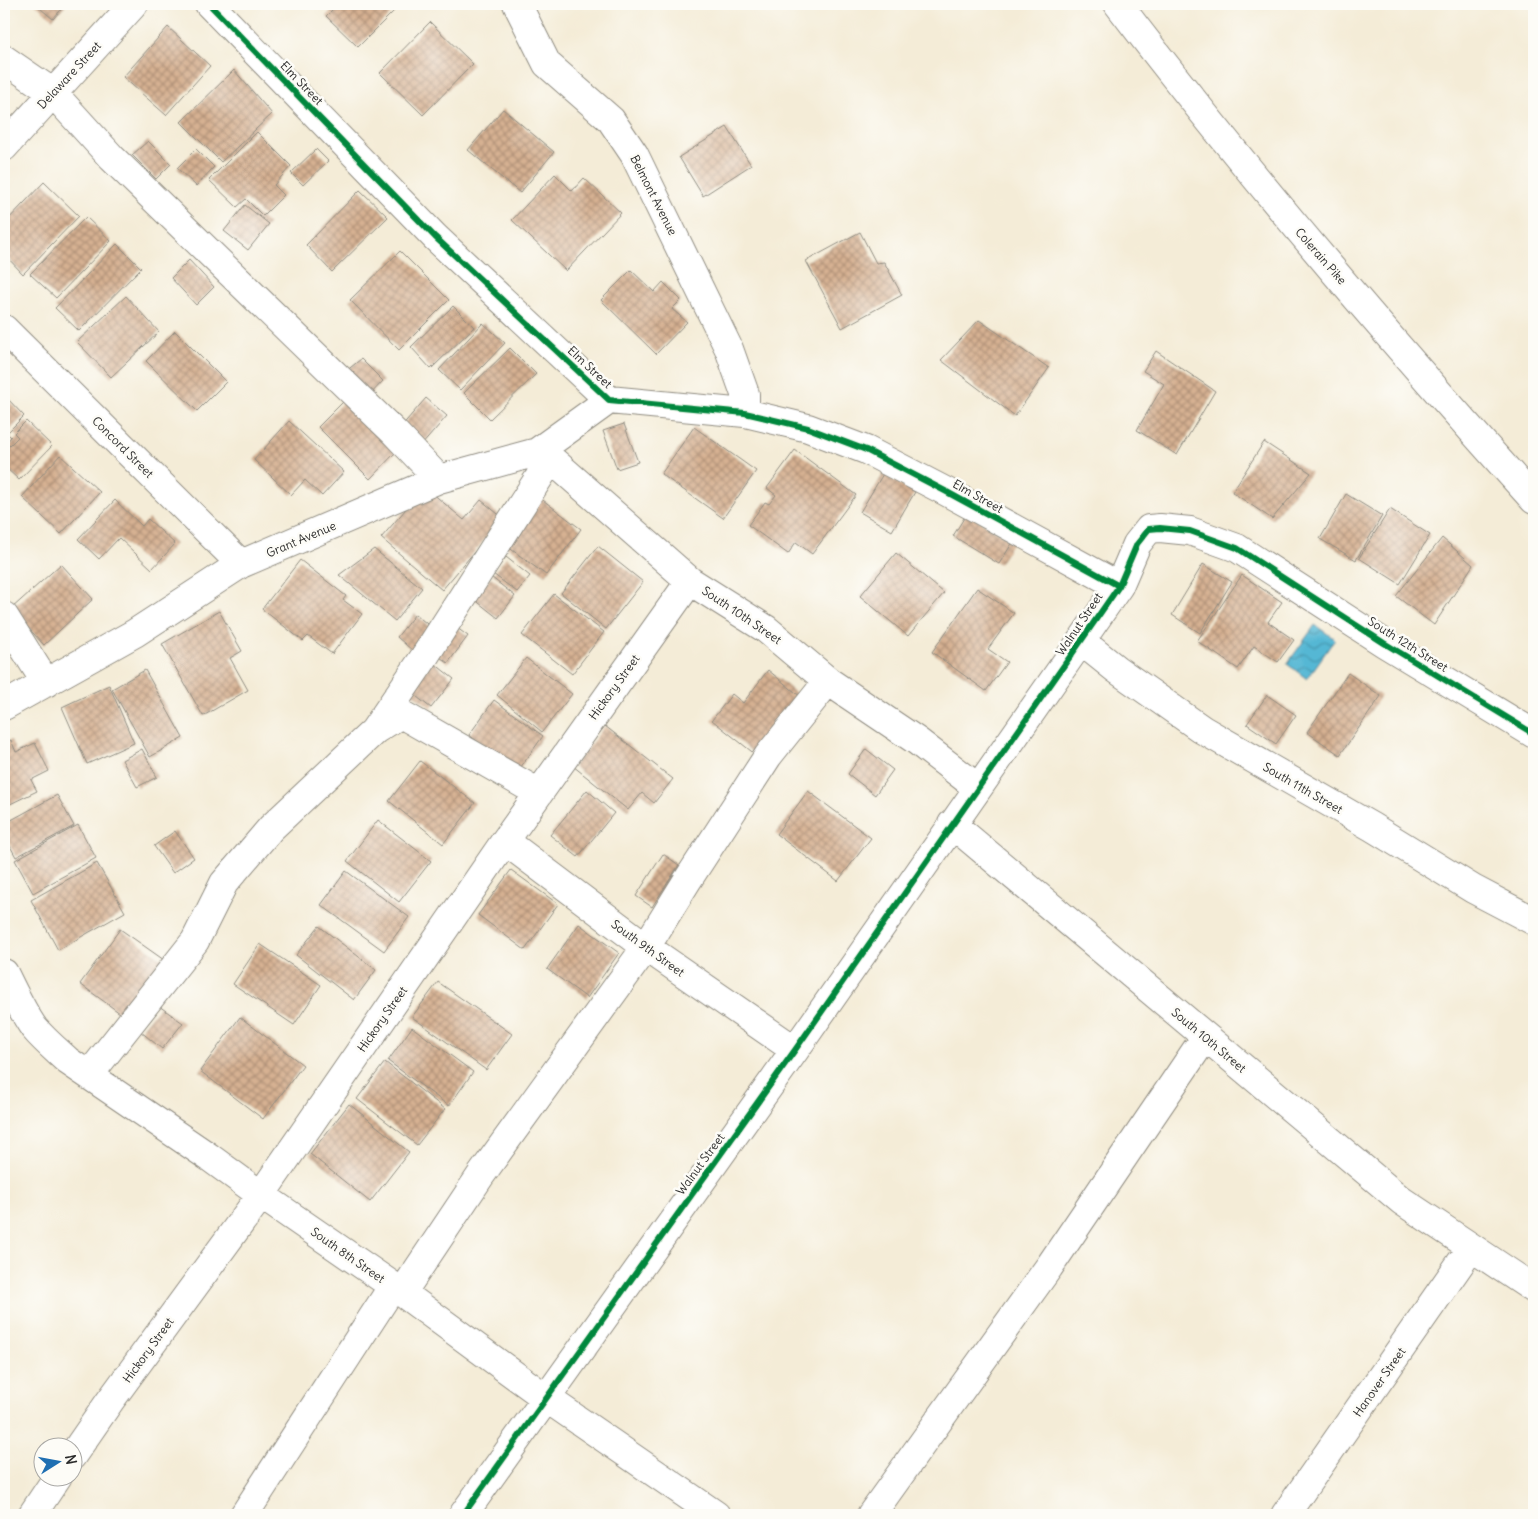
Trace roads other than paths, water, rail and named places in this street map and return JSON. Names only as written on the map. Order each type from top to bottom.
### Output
[{"type":"street","name":"Delaware Street","points":[[4,147],[134,4]]},
{"type":"street","name":"Elm Street","points":[[209,4],[435,237],[609,400],[745,413],[808,428],[866,450],[1119,586]]},
{"type":"street","name":"Belmont Avenue","points":[[517,4],[547,64],[611,120],[634,154],[730,349],[745,394],[745,413]]},
{"type":"street","name":"Colerain Pike","points":[[1118,4],[1183,89],[1277,205],[1455,413],[1534,500]]},
{"type":"street","points":[[4,59],[52,92],[112,158],[395,433],[439,479]]},
{"type":"street","name":"Concord Street","points":[[4,329],[241,564]]},
{"type":"street","name":"Grant Avenue","points":[[4,706],[135,633],[241,564],[439,479],[544,455],[609,400]]},
{"type":"street","points":[[374,731],[423,658],[544,455]]},
{"type":"street","name":"South 10th Street","points":[[544,455],[690,581],[766,629],[828,681],[917,741],[978,788]]},
{"type":"street","name":"Walnut Street","points":[[463,1515],[795,1050],[1081,641],[1119,586],[1137,544],[1149,529],[1160,528],[1190,531],[1237,548],[1272,570]]},
{"type":"street","name":"South 12th Street","points":[[1272,570],[1384,643],[1534,734]]},
{"type":"street","name":"Hickory Street","points":[[82,1442],[261,1195],[505,841],[690,581]]},
{"type":"street","points":[[4,616],[46,683]]},
{"type":"street","name":"South 11th Street","points":[[1081,641],[1116,669],[1203,730],[1372,827],[1473,889],[1534,921]]},
{"type":"street","points":[[244,1515],[398,1290],[646,947],[686,881],[768,756],[828,681]]},
{"type":"street","points":[[89,1076],[196,941],[224,883],[271,828],[374,731],[401,714],[539,793]]},
{"type":"street","name":"South 10th Street","points":[[952,824],[1205,1038],[1402,1201],[1534,1290]]},
{"type":"street","name":"South 9th Street","points":[[505,841],[646,947],[795,1050]]},
{"type":"street","name":"South 8th Street","points":[[4,973],[34,1028],[55,1050],[89,1076],[209,1157],[398,1290],[546,1398],[716,1515]]},
{"type":"street","points":[[871,1515],[1049,1267],[1205,1038]]},
{"type":"street","name":"Hanover Street","points":[[1285,1515],[1471,1248]]},
{"type":"street","points":[[32,1515],[51,1486]]},
{"type":"water","points":[[1315,625],[1335,639],[1307,679],[1287,664]]}]
